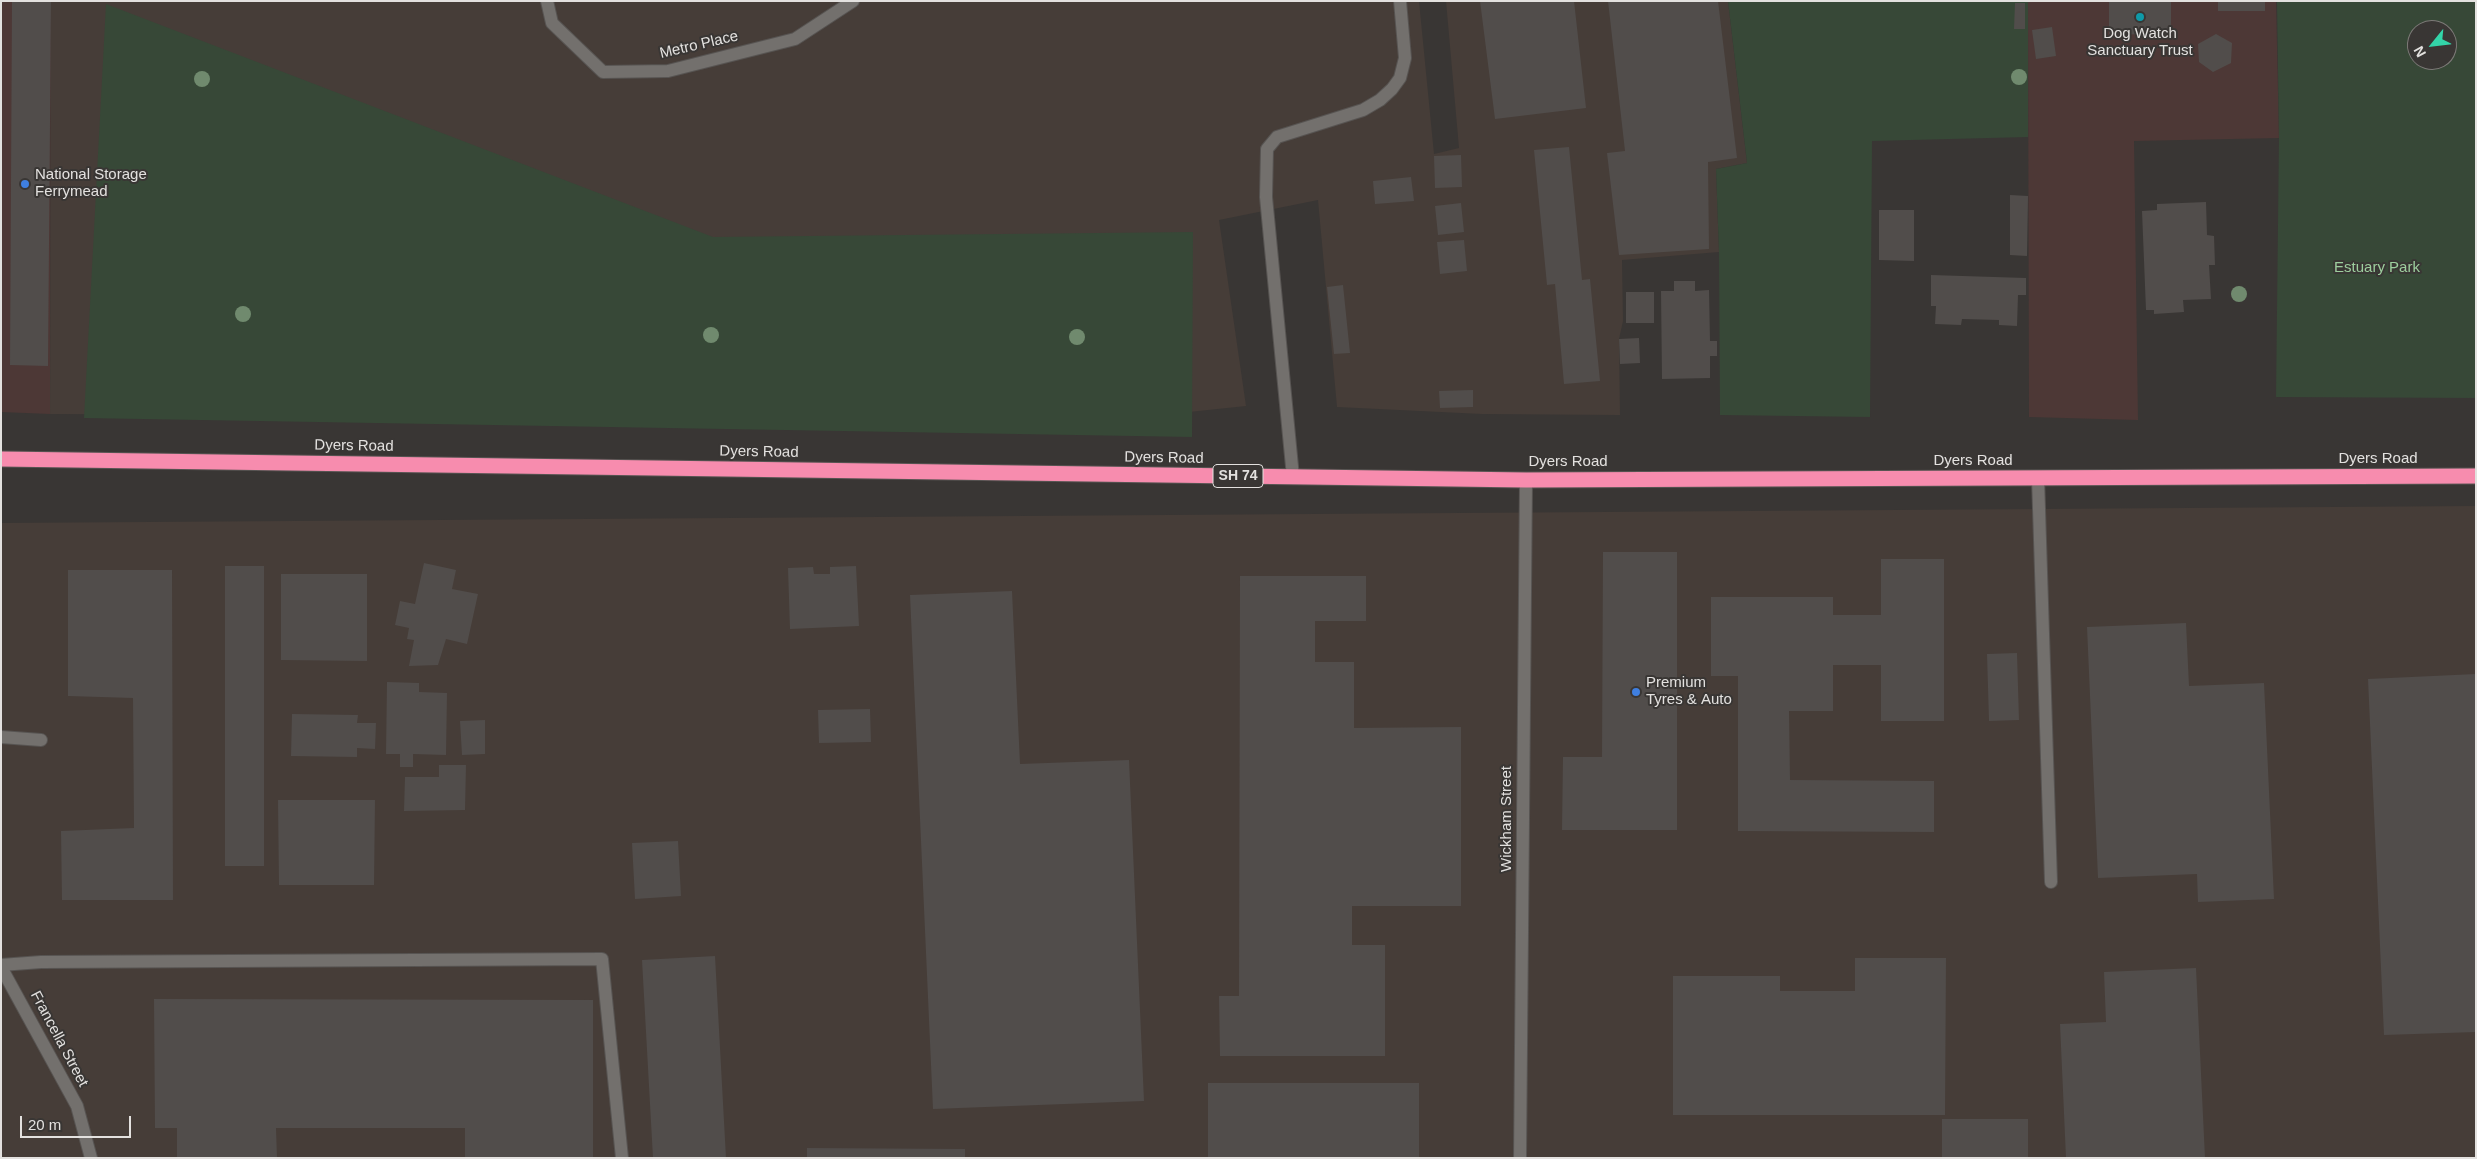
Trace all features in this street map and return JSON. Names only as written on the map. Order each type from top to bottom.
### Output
[{"type":"highway","name":"Dyers Road","points":[[1,459],[1526,480],[2476,476]]},
{"type":"street","name":"Metro Place","points":[[548,1],[552,23],[603,72],[668,71],[795,39],[853,1]]},
{"type":"street","points":[[1293,477],[1266,197],[1267,149],[1277,137],[1362,110],[1380,100],[1392,89],[1400,78],[1405,58],[1400,1]]},
{"type":"street","points":[[2038,478],[2051,882]]},
{"type":"street","name":"Wickham Street","points":[[1520,1158],[1526,480]]},
{"type":"street","points":[[1,737],[41,740]]},
{"type":"street","points":[[1,966],[41,962],[602,959],[622,1158]]},
{"type":"street","name":"Francella Street","points":[[1,966],[76,1106],[91,1158]]},
{"type":"shaded area","name":"National Storage Ferrymead","points":[[1,1],[51,1],[50,414],[1,412]]},
{"type":"shaded area","points":[[51,1],[1419,1],[1434,154],[1459,148],[1446,1],[1728,1],[1747,163],[1716,169],[1719,252],[1622,260],[1623,321],[1619,339],[1620,415],[1482,414],[1337,407],[1318,200],[1219,220],[1246,406],[1122,419],[50,414]]},
{"type":"shaded area","points":[[2028,1],[2276,1],[2279,138],[2134,141],[2138,420],[2029,417]]},
{"type":"shaded area","points":[[2476,506],[2476,1158],[1,1158],[1,523]]},
{"type":"green space","points":[[1728,1],[2028,1],[2028,137],[1872,141],[1870,417],[1720,415],[1719,252],[1716,169],[1747,163]]},
{"type":"green space","name":"Estuary Park","points":[[2277,1],[2476,1],[2476,398],[2276,397],[2279,138]]},
{"type":"green space","points":[[106,4],[713,237],[1193,232],[1192,437],[84,418]]},
{"type":"building","name":"National Storage Ferrymead","points":[[12,1],[51,1],[48,366],[10,365]]},
{"type":"building","points":[[1480,1],[1574,1],[1586,108],[1495,119]]},
{"type":"building","points":[[1608,1],[1718,1],[1737,158],[1708,162],[1709,249],[1619,255],[1607,153],[1625,151]]},
{"type":"building","name":"Dog Watch Sanctuary Trust","points":[[2109,1],[2171,1],[2171,35],[2109,34]]},
{"type":"building","points":[[2218,1],[2265,1],[2265,11],[2218,11]]},
{"type":"building","points":[[2015,3],[2025,3],[2025,29],[2014,29]]},
{"type":"building","points":[[2052,27],[2056,56],[2036,59],[2032,30]]},
{"type":"building","points":[[2216,34],[2232,43],[2231,63],[2213,72],[2199,62],[2198,44]]},
{"type":"building","points":[[1569,147],[1582,280],[1590,279],[1600,381],[1564,384],[1555,284],[1547,285],[1534,150]]},
{"type":"building","points":[[1461,155],[1462,187],[1435,188],[1434,156]]},
{"type":"building","points":[[1411,177],[1414,201],[1375,204],[1373,181]]},
{"type":"building","points":[[2010,195],[2028,196],[2027,256],[2010,255]]},
{"type":"building","points":[[2206,202],[2207,235],[2214,236],[2215,265],[2209,265],[2211,299],[2183,300],[2184,312],[2154,314],[2154,310],[2146,310],[2142,211],[2157,210],[2157,204]]},
{"type":"building","points":[[1461,203],[1464,232],[1438,235],[1435,206]]},
{"type":"building","points":[[1879,210],[1914,210],[1914,261],[1879,260]]},
{"type":"building","points":[[1464,240],[1467,271],[1440,274],[1437,242]]},
{"type":"building","points":[[1931,275],[2026,278],[2026,295],[2018,295],[2017,326],[1999,325],[1999,320],[1962,319],[1961,325],[1935,324],[1936,306],[1931,306]]},
{"type":"building","points":[[1674,281],[1695,281],[1695,291],[1709,290],[1710,341],[1717,341],[1717,356],[1710,356],[1710,378],[1662,379],[1661,291],[1674,291]]},
{"type":"building","points":[[1343,285],[1350,353],[1334,354],[1327,287]]},
{"type":"building","points":[[1626,292],[1654,292],[1654,323],[1626,323]]},
{"type":"building","points":[[1639,338],[1640,363],[1620,364],[1619,339]]},
{"type":"building","points":[[1473,390],[1473,407],[1440,408],[1439,391]]},
{"type":"building","points":[[1603,552],[1677,552],[1677,830],[1562,830],[1563,757],[1602,757]]},
{"type":"building","points":[[1881,559],[1944,559],[1944,721],[1881,721],[1881,665],[1833,665],[1833,711],[1789,711],[1790,780],[1934,781],[1934,832],[1738,831],[1738,676],[1711,676],[1711,597],[1833,597],[1833,615],[1881,615]]},
{"type":"building","points":[[424,563],[456,570],[452,589],[478,594],[467,644],[446,639],[438,665],[409,666],[414,640],[407,639],[409,628],[395,625],[400,601],[415,604]]},
{"type":"building","points":[[225,566],[264,566],[264,866],[225,866]]},
{"type":"building","points":[[856,566],[859,626],[790,629],[788,568],[813,567],[814,574],[830,574],[830,567]]},
{"type":"building","points":[[68,570],[172,570],[173,900],[62,900],[61,831],[134,828],[133,698],[68,696]]},
{"type":"building","points":[[281,574],[367,574],[367,661],[281,660]]},
{"type":"building","points":[[1240,576],[1366,576],[1366,621],[1315,621],[1315,662],[1354,662],[1354,728],[1461,727],[1461,906],[1352,906],[1352,945],[1385,945],[1385,1056],[1220,1056],[1219,996],[1239,996]]},
{"type":"building","points":[[1012,591],[1020,764],[1129,760],[1144,1101],[933,1109],[910,595]]},
{"type":"building","points":[[2186,623],[2189,686],[2264,683],[2274,899],[2198,902],[2197,874],[2098,878],[2087,627]]},
{"type":"building","points":[[2017,653],[2019,720],[1989,721],[1987,654]]},
{"type":"building","points":[[2476,674],[2476,1032],[2384,1035],[2368,679]]},
{"type":"building","points":[[387,682],[419,683],[419,692],[447,693],[446,755],[413,754],[413,767],[400,767],[400,754],[386,754]]},
{"type":"building","points":[[870,709],[871,742],[819,743],[818,710]]},
{"type":"building","points":[[292,714],[358,715],[357,723],[376,723],[375,749],[357,748],[357,757],[291,756]]},
{"type":"building","points":[[485,720],[485,754],[462,755],[460,721]]},
{"type":"building","points":[[439,765],[466,765],[465,810],[404,811],[405,777],[439,777]]},
{"type":"building","points":[[278,800],[375,800],[374,885],[279,885]]},
{"type":"building","points":[[678,841],[681,896],[635,899],[632,843]]},
{"type":"building","points":[[715,956],[726,1158],[653,1158],[642,960]]},
{"type":"building","points":[[1855,958],[1946,958],[1945,1115],[1673,1115],[1673,976],[1780,976],[1780,991],[1855,991]]},
{"type":"building","points":[[2196,968],[2205,1158],[2066,1158],[2060,1024],[2106,1022],[2104,972]]},
{"type":"building","points":[[154,999],[593,1000],[593,1158],[465,1158],[465,1128],[276,1128],[277,1158],[177,1158],[177,1128],[155,1128]]},
{"type":"building","points":[[1208,1083],[1419,1083],[1419,1158],[1208,1158]]},
{"type":"building","points":[[1942,1119],[2028,1119],[2028,1158],[1942,1158]]},
{"type":"building","points":[[807,1148],[965,1149],[965,1158],[807,1158]]},
{"type":"place","name":"Dog Watch Sanctuary Trust","points":[[2140,17]]},
{"type":"place","name":"National Storage Ferrymead","points":[[25,184]]},
{"type":"place","name":"Premium Tyres & Auto","points":[[1636,692]]}]
